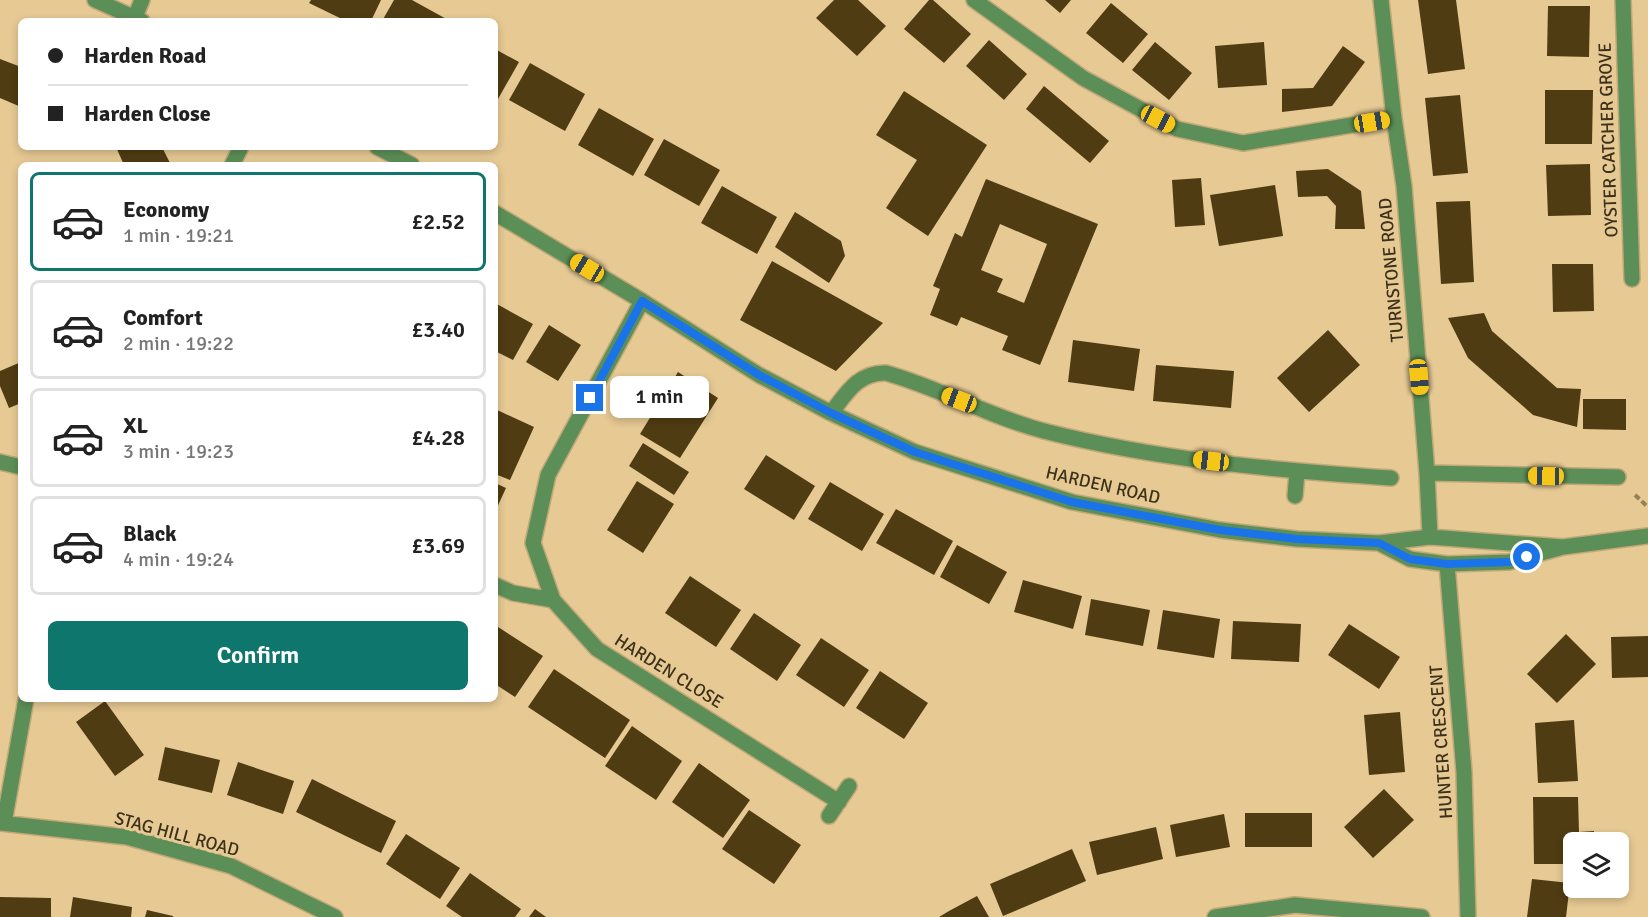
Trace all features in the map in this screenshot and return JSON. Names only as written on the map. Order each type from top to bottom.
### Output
[{"type":"street","points":[[95,0],[137,18]]},
{"type":"street","points":[[139,18],[142,0]]},
{"type":"street","points":[[974,0],[1083,78],[1177,129],[1243,143],[1394,118]]},
{"type":"street","name":"TURNSTONE ROAD","points":[[1381,0],[1404,186],[1430,537]]},
{"type":"street","name":"OYSTER CATCHER GROVE","points":[[1623,0],[1632,279]]},
{"type":"street","points":[[383,150],[406,162]]},
{"type":"street","name":"HARDEN ROAD","points":[[498,215],[642,301],[759,375],[831,413],[915,452],[1072,502],[1220,530],[1297,539],[1379,543],[1430,537],[1563,547]]},
{"type":"street","name":"HARDEN CLOSE","points":[[642,301],[548,476],[533,543],[554,600],[597,649],[839,801]]},
{"type":"street","points":[[831,413],[861,378],[877,373],[886,374],[1044,431],[1147,453],[1297,472],[1391,478]]},
{"type":"street","points":[[0,462],[18,466]]},
{"type":"street","points":[[1295,496],[1297,472]]},
{"type":"street","points":[[1427,473],[1618,477]]},
{"type":"street","name":"HARDEN ROAD","points":[[1379,543],[1410,559],[1447,564],[1509,562],[1563,547],[1648,536]]},
{"type":"street","name":"HUNTER CRESCENT","points":[[1447,564],[1464,772],[1468,917]]},
{"type":"street","points":[[498,586],[513,593],[554,600]]},
{"type":"street","points":[[2,823],[25,702]]},
{"type":"street","points":[[829,816],[849,786]]},
{"type":"street","name":"STAG HILL ROAD","points":[[2,823],[127,837],[231,866],[335,917]]},
{"type":"street","points":[[1215,917],[1295,905],[1422,917]]},
{"type":"building","points":[[311,0],[381,0],[372,18],[340,18],[309,3]]},
{"type":"building","points":[[394,0],[412,0],[445,18],[384,18]]},
{"type":"building","points":[[834,0],[858,0],[886,26],[857,56],[816,18]]},
{"type":"building","points":[[929,0],[933,0],[971,34],[944,63],[904,29]]},
{"type":"building","points":[[1045,0],[1071,0],[1060,13]]},
{"type":"building","points":[[1418,0],[1456,0],[1465,69],[1428,74]]},
{"type":"building","points":[[1111,3],[1148,34],[1123,63],[1086,33]]},
{"type":"building","points":[[1548,6],[1590,6],[1589,57],[1547,56]]},
{"type":"building","points":[[989,40],[1027,74],[1004,100],[966,66]]},
{"type":"building","points":[[1155,42],[1192,73],[1169,100],[1132,70]]},
{"type":"building","points":[[1264,42],[1267,85],[1218,88],[1215,46]]},
{"type":"building","points":[[1343,46],[1365,62],[1332,106],[1282,112],[1282,89],[1313,88]]},
{"type":"building","points":[[498,51],[519,62],[498,99]]},
{"type":"building","points":[[0,59],[18,66],[18,106],[0,98]]},
{"type":"building","points":[[530,63],[585,94],[565,131],[509,100]]},
{"type":"building","points":[[1044,86],[1109,141],[1090,163],[1026,109]]},
{"type":"building","points":[[1545,90],[1593,90],[1592,144],[1545,144]]},
{"type":"building","points":[[904,91],[987,145],[928,236],[886,208],[917,160],[876,135]]},
{"type":"building","points":[[1460,95],[1468,173],[1433,176],[1425,98]]},
{"type":"building","points":[[599,108],[654,139],[633,176],[578,145]]},
{"type":"building","points":[[664,139],[720,170],[699,206],[644,175]]},
{"type":"building","points":[[117,150],[164,150],[170,162],[123,162]]},
{"type":"building","points":[[1590,164],[1591,215],[1548,216],[1546,165]]},
{"type":"building","points":[[1328,169],[1361,191],[1365,229],[1335,229],[1336,206],[1327,196],[1298,197],[1296,171]]},
{"type":"building","points":[[1201,178],[1205,225],[1175,227],[1172,180]]},
{"type":"building","points":[[986,179],[1098,224],[1040,365],[1002,350],[1008,336],[961,317],[957,326],[930,315],[940,289],[933,286],[955,233],[962,237]],"holes":[[[1000,224],[1047,244],[1024,303],[997,292],[1003,279],[981,270]]]},
{"type":"building","points":[[1275,185],[1283,236],[1219,246],[1210,195]]},
{"type":"building","points":[[722,186],[777,217],[757,254],[701,223]]},
{"type":"building","points":[[1470,201],[1474,282],[1441,284],[1436,202]]},
{"type":"building","points":[[795,212],[841,241],[845,256],[829,283],[775,247]]},
{"type":"building","points":[[772,261],[883,323],[836,371],[740,320]]},
{"type":"building","points":[[1552,264],[1593,264],[1594,311],[1553,312]]},
{"type":"building","points":[[498,305],[533,324],[513,360],[498,352]]},
{"type":"building","points":[[1484,313],[1492,331],[1557,388],[1581,389],[1577,427],[1533,415],[1468,358],[1448,318]]},
{"type":"building","points":[[549,325],[581,345],[558,381],[526,362]]},
{"type":"building","points":[[1328,330],[1360,365],[1309,412],[1277,378]]},
{"type":"building","points":[[1073,340],[1140,349],[1134,391],[1068,382]]},
{"type":"building","points":[[18,363],[18,404],[9,408],[0,386],[0,371]]},
{"type":"building","points":[[1156,365],[1234,371],[1231,408],[1153,401]]},
{"type":"building","points":[[678,372],[718,398],[680,458],[640,434]]},
{"type":"building","points":[[1583,399],[1626,399],[1626,430],[1583,429]]},
{"type":"building","points":[[498,410],[534,427],[510,480],[498,475]]},
{"type":"building","points":[[643,443],[689,472],[674,495],[629,466]]},
{"type":"building","points":[[766,455],[815,486],[794,520],[744,489]]},
{"type":"building","points":[[637,481],[674,504],[643,553],[607,530]]},
{"type":"building","points":[[830,482],[884,514],[862,551],[808,519]]},
{"type":"building","points":[[498,484],[506,488],[498,505]]},
{"type":"building","points":[[896,509],[953,541],[934,575],[876,543]]},
{"type":"building","points":[[957,545],[1007,572],[989,604],[940,577]]},
{"type":"building","points":[[690,576],[741,610],[716,647],[665,613]]},
{"type":"building","points":[[1023,580],[1082,596],[1073,629],[1014,612]]},
{"type":"building","points":[[1091,599],[1150,610],[1143,646],[1085,635]]},
{"type":"building","points":[[1163,610],[1220,619],[1214,658],[1157,649]]},
{"type":"building","points":[[754,613],[801,645],[777,681],[730,649]]},
{"type":"building","points":[[1233,621],[1301,624],[1299,662],[1231,659]]},
{"type":"building","points":[[1349,624],[1400,657],[1379,689],[1328,655]]},
{"type":"building","points":[[498,627],[543,656],[515,697],[498,686]]},
{"type":"building","points":[[1566,634],[1596,664],[1557,703],[1527,674]]},
{"type":"building","points":[[1648,636],[1648,677],[1612,678],[1611,637]]},
{"type":"building","points":[[821,638],[869,670],[844,707],[796,675]]},
{"type":"building","points":[[554,669],[630,720],[605,758],[528,707]]},
{"type":"building","points":[[880,671],[928,703],[904,739],[856,708]]},
{"type":"building","points":[[106,702],[144,755],[115,776],[76,722]]},
{"type":"building","points":[[1400,712],[1405,772],[1369,775],[1364,715]]},
{"type":"building","points":[[1574,720],[1578,781],[1538,783],[1535,723]]},
{"type":"building","points":[[632,726],[682,761],[656,800],[605,766]]},
{"type":"building","points":[[165,747],[220,760],[212,793],[158,780]]},
{"type":"building","points":[[238,762],[294,781],[283,814],[227,795]]},
{"type":"building","points":[[699,763],[750,800],[723,838],[672,802]]},
{"type":"building","points":[[312,779],[396,821],[381,853],[296,812]]},
{"type":"building","points":[[1384,789],[1414,820],[1373,858],[1344,827]]},
{"type":"building","points":[[1533,797],[1578,797],[1579,832],[1563,832],[1563,864],[1534,864]]},
{"type":"building","points":[[749,810],[801,845],[774,884],[722,849]]},
{"type":"building","points":[[1245,813],[1312,813],[1312,847],[1245,847]]},
{"type":"building","points":[[1224,814],[1230,847],[1176,857],[1170,825]]},
{"type":"building","points":[[1156,827],[1163,859],[1097,875],[1089,842]]},
{"type":"building","points":[[406,834],[460,868],[440,899],[386,864]]},
{"type":"building","points":[[1072,849],[1086,881],[1003,916],[990,884]]},
{"type":"building","points":[[470,873],[521,909],[515,917],[462,917],[446,906]]},
{"type":"building","points":[[1532,879],[1563,882],[1563,898],[1568,898],[1566,917],[1527,917]]},
{"type":"building","points":[[977,896],[989,917],[939,917],[949,911]]},
{"type":"building","points":[[0,897],[51,898],[51,917],[0,917]]},
{"type":"building","points":[[73,897],[132,907],[131,917],[70,917]]},
{"type":"building","points":[[535,909],[546,917],[529,917]]},
{"type":"building","points":[[147,910],[173,916],[173,917],[145,917]]},
{"type":"route","points":[[590,398],[642,301],[759,375],[831,413],[915,452],[1072,502],[1220,530],[1297,539],[1379,543],[1410,559],[1447,564],[1509,562],[1527,557]]}]
